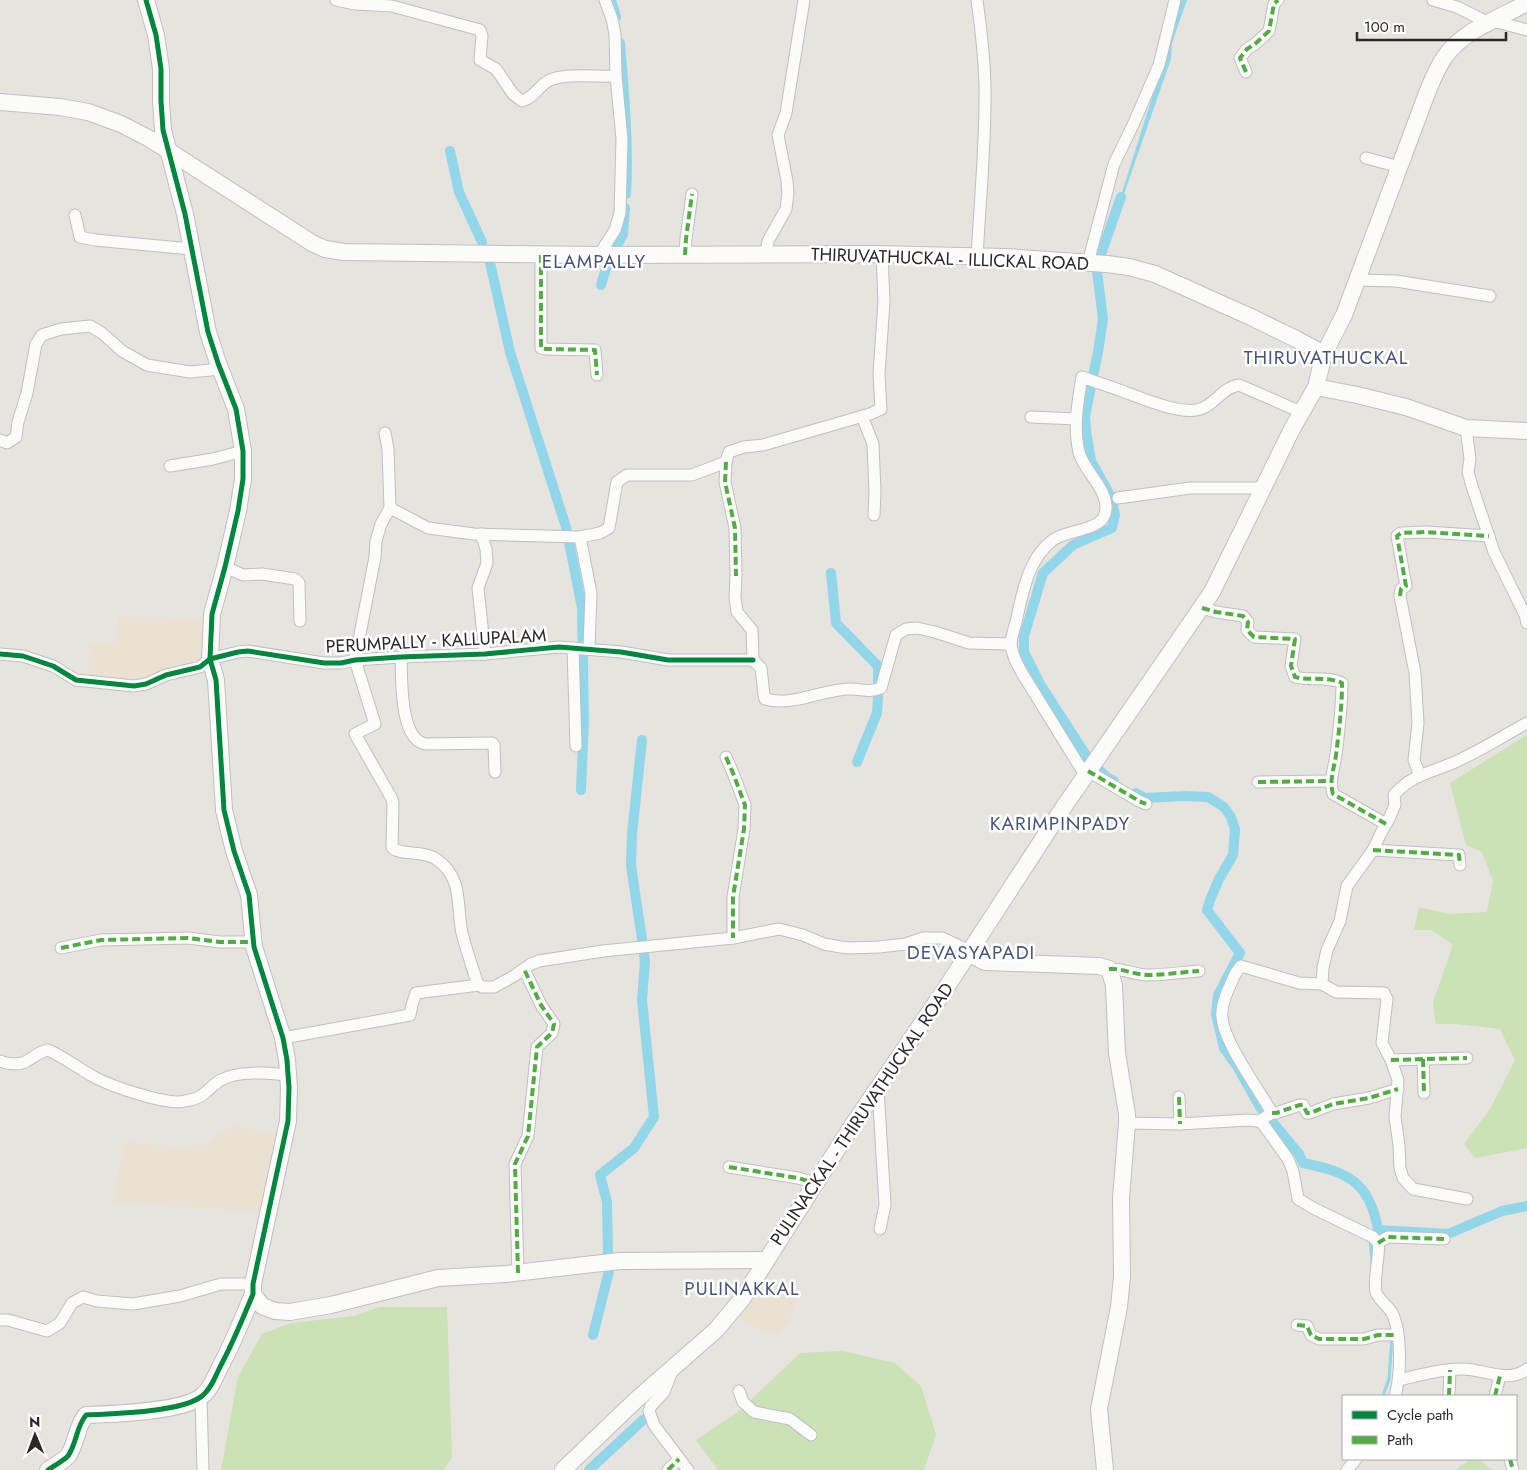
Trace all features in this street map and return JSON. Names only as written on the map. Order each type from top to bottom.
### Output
[{"type":"main road","points":[[48,1470],[67,1457],[81,1422],[86,1416],[130,1413],[189,1403],[201,1397],[210,1389],[232,1344],[253,1289],[288,1121],[288,1076],[283,1038],[254,947],[249,894],[234,850],[224,810],[216,680],[210,659],[212,614],[226,567],[243,479],[243,451],[236,409],[208,332],[185,214],[163,130],[160,60],[156,35],[146,0]]},
{"type":"main road","name":"PULINACKAL - THIRUVATHUCKAL ROAD","points":[[563,1470],[636,1400],[716,1330],[742,1299],[815,1183],[1090,767],[1202,608],[1220,577],[1316,387],[1324,354],[1344,314],[1427,93],[1442,59],[1465,36],[1527,4]]},
{"type":"main road","name":"THIRUVATHUCKAL - ILLICKAL ROAD","points":[[0,102],[60,107],[94,113],[136,132],[169,151],[312,243],[325,249],[344,252],[541,255],[882,254],[1005,257],[1095,263],[1129,267],[1155,274],[1253,318],[1324,354]]},
{"type":"main road","points":[[1316,387],[1406,407],[1466,428],[1527,431]]},
{"type":"main road","points":[[969,952],[984,962],[1099,966],[1109,969],[1114,985],[1117,1054],[1127,1114],[1121,1198],[1122,1276],[1120,1299],[1099,1410],[1105,1470]]},
{"type":"main road","points":[[253,1289],[262,1306],[275,1311],[290,1312],[330,1305],[438,1278],[518,1273],[620,1261],[765,1260]]},
{"type":"street","points":[[336,0],[355,4],[392,6],[480,30],[482,36],[480,60],[496,69],[513,94],[522,101],[529,99],[548,81],[561,76],[616,76]]},
{"type":"street","points":[[605,0],[612,19],[614,34],[622,138],[620,213],[608,255]]},
{"type":"street","points":[[766,254],[768,241],[786,209],[788,181],[778,136],[786,114],[804,0]]},
{"type":"street","points":[[977,0],[983,41],[985,85],[977,257]]},
{"type":"street","points":[[1095,263],[1114,164],[1133,125],[1158,65],[1175,0]]},
{"type":"street","points":[[1246,72],[1240,58],[1247,49],[1269,31],[1274,4],[1278,0]]},
{"type":"street","points":[[1432,0],[1457,7],[1491,22],[1527,30]]},
{"type":"street","points":[[1366,158],[1400,167]]},
{"type":"street","points":[[686,255],[686,239],[692,194]]},
{"type":"street","points":[[75,215],[80,238],[191,250]]},
{"type":"street","points":[[882,254],[884,302],[880,374],[881,409],[763,445],[744,447],[729,452],[726,462],[724,482],[735,528],[735,597],[737,612],[752,630],[753,660],[760,668],[764,695],[765,698],[774,701],[808,698],[850,689],[871,692],[881,688],[896,635],[906,629],[926,630],[969,643],[1011,644]]},
{"type":"street","points":[[541,255],[541,348],[595,350],[597,375]]},
{"type":"street","points":[[1357,280],[1396,281],[1490,296]]},
{"type":"street","points":[[0,440],[7,443],[16,437],[18,422],[27,393],[36,344],[42,335],[61,329],[90,326],[102,333],[122,351],[147,365],[190,372],[220,369]]},
{"type":"street","points":[[1146,804],[1138,801],[1090,767],[1022,673],[1014,657],[1011,644],[1025,586],[1031,569],[1040,553],[1053,540],[1071,532],[1098,525],[1106,514],[1106,502],[1102,491],[1079,454],[1076,419],[1082,377],[1163,406],[1186,410],[1206,407],[1230,388],[1239,385],[1302,412]]},
{"type":"street","points":[[862,416],[873,444],[874,515]]},
{"type":"street","points":[[1031,417],[1076,419]]},
{"type":"street","points":[[1466,428],[1470,459],[1468,472],[1494,552],[1525,615],[1527,623]]},
{"type":"street","points":[[385,433],[388,449],[390,508],[381,524],[376,541],[375,557],[355,660],[375,724],[355,734],[392,799],[392,847],[394,850],[424,854],[435,859],[453,877],[458,891],[462,932],[479,985]]},
{"type":"street","points":[[170,466],[214,459],[243,451]]},
{"type":"street","points":[[390,508],[428,528],[482,534],[571,536],[600,533],[610,528],[617,482],[628,475],[692,475],[726,462]]},
{"type":"street","points":[[1118,498],[1190,488],[1264,488]]},
{"type":"street","points":[[1420,776],[1414,760],[1418,723],[1415,673],[1400,596],[1401,590],[1406,586],[1397,536],[1400,533],[1426,532],[1489,536]]},
{"type":"street","points":[[482,534],[486,548],[487,564],[478,588],[485,654]]},
{"type":"street","points":[[571,536],[591,593],[589,649]]},
{"type":"street","points":[[226,567],[243,575],[262,574],[295,578],[299,583],[300,621]]},
{"type":"street","points":[[1202,608],[1243,616],[1248,622],[1247,630],[1254,637],[1295,639],[1291,666],[1295,677],[1304,680],[1334,680],[1342,683],[1339,728],[1330,781],[1333,794],[1386,824]]},
{"type":"street","name":"PERUMPALLY - KALLUPALAM","points":[[0,654],[23,656],[53,666],[76,680],[134,686],[146,684],[166,675],[200,666],[210,659],[248,651],[324,663],[401,657],[485,654],[546,648],[621,652],[668,660],[753,660]]},
{"type":"street","points":[[573,648],[576,746]]},
{"type":"street","points":[[401,657],[406,720],[418,741],[422,744],[492,743],[495,749],[495,772]]},
{"type":"street","points":[[1322,984],[1327,950],[1340,920],[1347,886],[1373,850],[1395,805],[1394,795],[1401,786],[1420,776],[1456,762],[1527,723]]},
{"type":"street","points":[[726,758],[745,805],[744,829],[733,897],[733,938]]},
{"type":"street","points":[[1258,782],[1330,781]]},
{"type":"street","points":[[1373,850],[1459,856],[1460,865]]},
{"type":"street","points":[[283,1038],[410,1015],[416,993],[479,985],[482,987],[494,987],[531,964],[603,951],[733,938],[779,929],[803,935],[824,944],[846,948],[879,947],[906,944],[923,938],[942,938],[969,952]]},
{"type":"street","points":[[61,948],[101,940],[188,938],[220,942],[253,942]]},
{"type":"street","points":[[1270,1114],[1224,1030],[1221,1014],[1225,999],[1241,966],[1299,983],[1322,984],[1336,992],[1384,993],[1387,999],[1382,1043],[1391,1060],[1398,1080],[1395,1117],[1400,1168],[1403,1178],[1413,1189],[1467,1200]]},
{"type":"street","points":[[518,1273],[515,1164],[528,1136],[537,1047],[552,1033],[554,1024],[541,1004],[524,969]]},
{"type":"street","points":[[1109,969],[1148,975],[1199,971]]},
{"type":"street","points":[[0,1061],[5,1063],[24,1062],[42,1051],[48,1050],[58,1054],[95,1078],[142,1096],[165,1101],[184,1102],[200,1096],[222,1079],[261,1073],[288,1076]]},
{"type":"street","points":[[1391,1060],[1467,1058]]},
{"type":"street","points":[[1423,1059],[1424,1093]]},
{"type":"street","points":[[878,1088],[885,1205],[880,1229]]},
{"type":"street","points":[[1258,1121],[1270,1114],[1300,1105],[1303,1105],[1307,1113],[1310,1113],[1333,1104],[1369,1098],[1398,1089]]},
{"type":"street","points":[[1179,1097],[1180,1124]]},
{"type":"street","points":[[1126,1123],[1180,1124],[1248,1120],[1258,1121],[1263,1124],[1288,1159],[1293,1171],[1298,1199],[1361,1230],[1375,1240],[1379,1251],[1376,1271],[1376,1293],[1394,1316],[1400,1358],[1395,1395]]},
{"type":"street","points":[[729,1167],[798,1178],[815,1183]]},
{"type":"street","points":[[1375,1240],[1388,1237],[1444,1238]]},
{"type":"street","points":[[0,1320],[8,1320],[47,1331],[60,1323],[72,1303],[83,1297],[133,1304],[180,1296],[220,1284],[253,1289]]},
{"type":"street","points":[[1297,1325],[1307,1326],[1311,1335],[1319,1339],[1364,1339],[1378,1335],[1397,1335]]},
{"type":"street","points":[[675,1365],[664,1392],[651,1406],[649,1411],[654,1425],[688,1470]]},
{"type":"street","points":[[1398,1380],[1450,1370],[1464,1369],[1500,1376],[1515,1375],[1527,1369]]},
{"type":"street","points":[[1449,1395],[1450,1370]]},
{"type":"street","points":[[1495,1395],[1500,1376]]},
{"type":"street","points":[[739,1391],[743,1402],[754,1412],[790,1419],[811,1435]]},
{"type":"street","points":[[201,1397],[202,1470]]},
{"type":"street","points":[[668,1470],[678,1459]]},
{"type":"street","points":[[1347,1470],[1355,1460]]},
{"type":"shaded area","points":[[118,616],[202,619],[201,662],[162,670],[147,679],[129,681],[88,677],[90,643],[115,643]]},
{"type":"shaded area","points":[[235,1126],[281,1135],[263,1211],[113,1204],[124,1141],[185,1147],[205,1144],[222,1131]]},
{"type":"shaded area","points":[[764,1274],[786,1288],[796,1300],[790,1322],[775,1335],[736,1316]]},
{"type":"green space","points":[[1527,735],[1527,1148],[1475,1158],[1464,1144],[1490,1109],[1515,1060],[1500,1029],[1456,1024],[1436,1024],[1433,1002],[1453,945],[1432,930],[1414,930],[1419,907],[1449,914],[1487,912],[1493,881],[1482,852],[1466,845],[1450,783]]},
{"type":"green space","points":[[379,1307],[447,1307],[452,1458],[443,1470],[221,1470],[238,1377],[262,1334],[291,1323],[354,1316]]},
{"type":"green space","points":[[843,1351],[895,1363],[921,1386],[936,1435],[924,1470],[718,1470],[696,1440],[739,1411],[800,1353]]},
{"type":"green space","points":[[1470,1460],[1479,1460],[1492,1470],[1456,1470]]},
{"type":"water","points":[[1175,0],[1187,0],[1172,43],[1171,59],[1097,271],[1161,69]]},
{"type":"waterway","points":[[611,0],[616,17]]},
{"type":"waterway","points":[[620,43],[626,137],[626,194]]},
{"type":"waterway","points":[[450,151],[459,192],[482,242]]},
{"type":"waterway","points":[[1087,757],[1040,684],[1024,652],[1024,636],[1043,573],[1073,545],[1112,528],[1115,515],[1111,497],[1091,461],[1085,416],[1103,319],[1097,271],[1121,197]]},
{"type":"waterway","points":[[601,285],[606,268],[623,234],[625,208]]},
{"type":"waterway","points":[[489,258],[510,352],[566,527],[582,608],[584,721],[581,790]]},
{"type":"waterway","points":[[831,573],[836,623],[878,666],[877,713],[857,762]]},
{"type":"waterway","points":[[642,740],[632,834],[631,866],[642,939]]},
{"type":"waterway","points":[[1099,770],[1114,781]]},
{"type":"waterway","points":[[1136,793],[1145,798],[1208,797],[1224,807],[1231,817],[1235,829],[1233,855],[1219,879],[1207,910],[1240,953],[1218,995],[1216,1014],[1224,1048],[1237,1066],[1260,1107],[1299,1154],[1303,1163],[1319,1166],[1344,1175],[1363,1190],[1374,1214],[1378,1230],[1448,1234],[1502,1211],[1527,1206]]},
{"type":"waterway","points":[[608,1254],[607,1202],[600,1175],[634,1148],[654,1117],[642,1000],[644,955]]},
{"type":"waterway","points":[[1370,1239],[1372,1263]]},
{"type":"waterway","points":[[593,1335],[609,1271]]},
{"type":"waterway","points":[[1383,1395],[1389,1379],[1392,1338]]},
{"type":"waterway","points":[[589,1470],[643,1420]]},
{"type":"marked path","points":[[1246,72],[1240,58],[1247,49],[1269,31],[1274,4],[1278,0]]},
{"type":"marked path","points":[[685,255],[692,194]]},
{"type":"marked path","points":[[541,255],[541,348],[595,350],[597,375]]},
{"type":"marked path","points":[[726,462],[725,482],[735,528],[736,576]]},
{"type":"marked path","points":[[1400,596],[1401,589],[1406,586],[1397,536],[1401,533],[1426,532],[1489,536]]},
{"type":"marked path","points":[[1202,608],[1243,616],[1248,622],[1247,630],[1254,637],[1295,639],[1291,666],[1295,677],[1342,683],[1339,728],[1332,779],[1333,794],[1386,824]]},
{"type":"marked path","points":[[726,757],[745,805],[744,829],[733,897],[733,938]]},
{"type":"marked path","points":[[1088,771],[1146,804]]},
{"type":"marked path","points":[[1258,782],[1330,781]]},
{"type":"marked path","points":[[1373,850],[1459,855],[1460,865]]},
{"type":"marked path","points":[[61,948],[101,940],[188,938],[220,942],[253,942]]},
{"type":"marked path","points":[[518,1273],[515,1164],[528,1136],[537,1047],[552,1033],[554,1024],[541,1005],[524,969]]},
{"type":"marked path","points":[[1109,969],[1148,975],[1199,971]]},
{"type":"marked path","points":[[1391,1060],[1467,1058]]},
{"type":"marked path","points":[[1423,1059],[1424,1093]]},
{"type":"marked path","points":[[1272,1113],[1300,1105],[1303,1105],[1307,1113],[1310,1113],[1333,1104],[1369,1098],[1398,1089]]},
{"type":"marked path","points":[[1179,1097],[1180,1124]]},
{"type":"marked path","points":[[729,1167],[798,1178],[815,1183]]},
{"type":"marked path","points":[[1378,1243],[1388,1237],[1444,1239]]},
{"type":"marked path","points":[[1297,1325],[1307,1326],[1311,1335],[1319,1339],[1364,1339],[1378,1335],[1397,1335]]},
{"type":"marked path","points":[[1449,1395],[1450,1370]]},
{"type":"marked path","points":[[1495,1395],[1500,1376]]},
{"type":"marked path","points":[[668,1470],[679,1459]]},
{"type":"marked path","points":[[1510,1460],[1513,1470]]},
{"type":"cycle path","points":[[48,1470],[68,1456],[86,1415],[147,1411],[180,1406],[202,1396],[208,1390],[238,1330],[253,1294],[253,1284],[288,1121],[289,1088],[283,1038],[254,947],[249,895],[234,851],[224,810],[216,680],[210,659],[212,614],[238,511],[243,479],[243,451],[236,409],[208,332],[185,214],[163,130],[161,69],[156,35],[146,0]]},
{"type":"cycle path","points":[[0,654],[23,656],[53,666],[76,680],[134,686],[146,684],[166,675],[200,667],[210,659],[248,651],[324,663],[401,657],[485,654],[559,647],[621,652],[668,660],[753,660]]},
{"type":"district","name":"ELAMPALLY","points":[[594,261]]},
{"type":"district","name":"THIRUVATHUCKAL","points":[[1326,357]]},
{"type":"district","name":"KARIMPINPADY","points":[[1060,823]]},
{"type":"district","name":"DEVASYAPADI","points":[[971,952]]},
{"type":"district","name":"PULINAKKAL","points":[[742,1288]]}]
